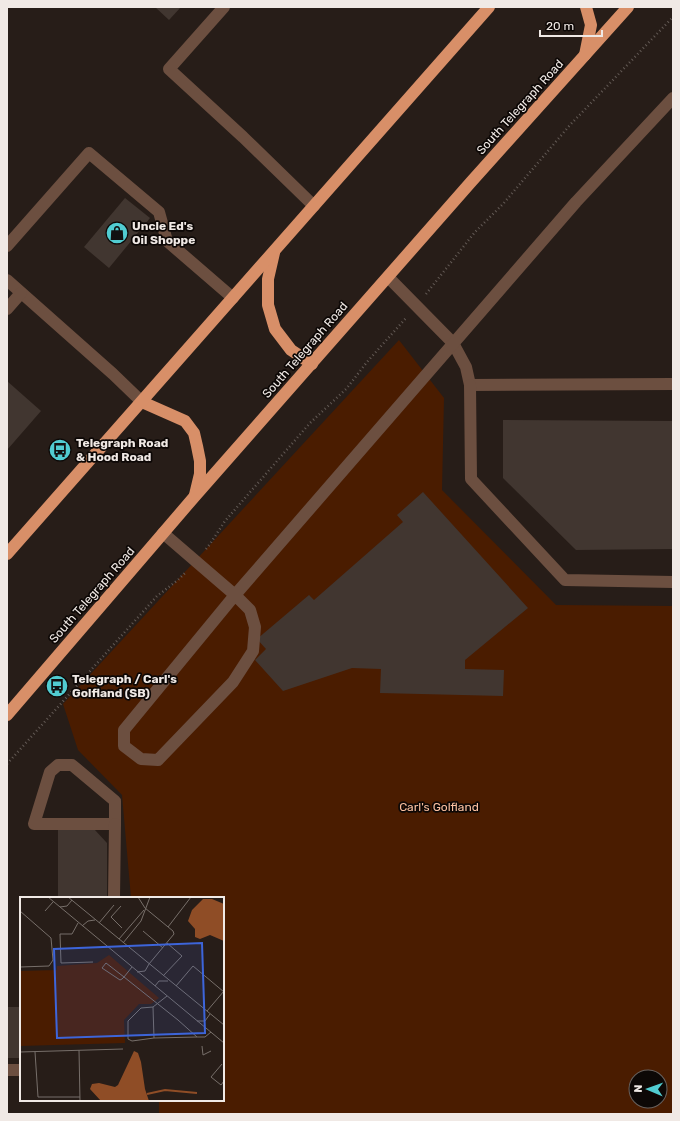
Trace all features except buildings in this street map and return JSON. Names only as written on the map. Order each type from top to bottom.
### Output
[{"type":"highway","points":[[7,554],[489,7]]},
{"type":"highway","points":[[585,56],[590,25],[586,7]]},
{"type":"highway","name":"South Telegraph Road","points":[[7,715],[195,496],[471,182],[628,7]]},
{"type":"highway","points":[[274,252],[268,279],[268,305],[275,329],[291,350],[312,364]]},
{"type":"highway","points":[[142,402],[185,421],[194,433],[200,461],[200,474],[195,496]]},
{"type":"lane","points":[[224,7],[169,70],[243,137],[314,206]]},
{"type":"lane","points":[[163,533],[235,595],[250,610],[255,627],[254,651],[233,682],[158,760],[140,759],[124,746],[124,730],[235,595],[453,343],[576,202],[673,98]]},
{"type":"lane","points":[[7,246],[89,153],[159,212],[166,241],[233,298]]},
{"type":"lane","points":[[388,277],[453,343],[466,367],[470,385],[471,479],[565,580],[673,582]]},
{"type":"lane","points":[[7,280],[113,374],[142,402]]},
{"type":"lane","points":[[7,309],[21,293]]},
{"type":"lane","points":[[470,385],[673,384]]},
{"type":"lane","points":[[114,897],[115,824],[115,801],[72,764],[58,764],[50,772],[34,824],[115,824]]},
{"type":"lane","points":[[7,1070],[20,1070]]},
{"type":"path","points":[[428,293],[475,232],[503,204],[570,125],[673,17]]},
{"type":"path","points":[[206,550],[225,521],[310,423],[348,388],[367,362],[403,322]]},
{"type":"path","points":[[7,764],[156,596],[178,580],[186,571]]},
{"type":"green space","name":"Carl's Golfland","points":[[399,340],[444,398],[442,490],[556,605],[673,606],[673,1114],[159,1114],[159,1101],[224,1101],[224,897],[131,897],[122,795],[78,750],[63,704]]},
{"type":"place","name":"Uncle Ed's Oil Shoppe","points":[[117,233]]},
{"type":"place","name":"Telegraph Road & Hood Road","points":[[60,450]]},
{"type":"place","name":"Telegraph / Carl's Golfland (SB)","points":[[57,686]]}]
